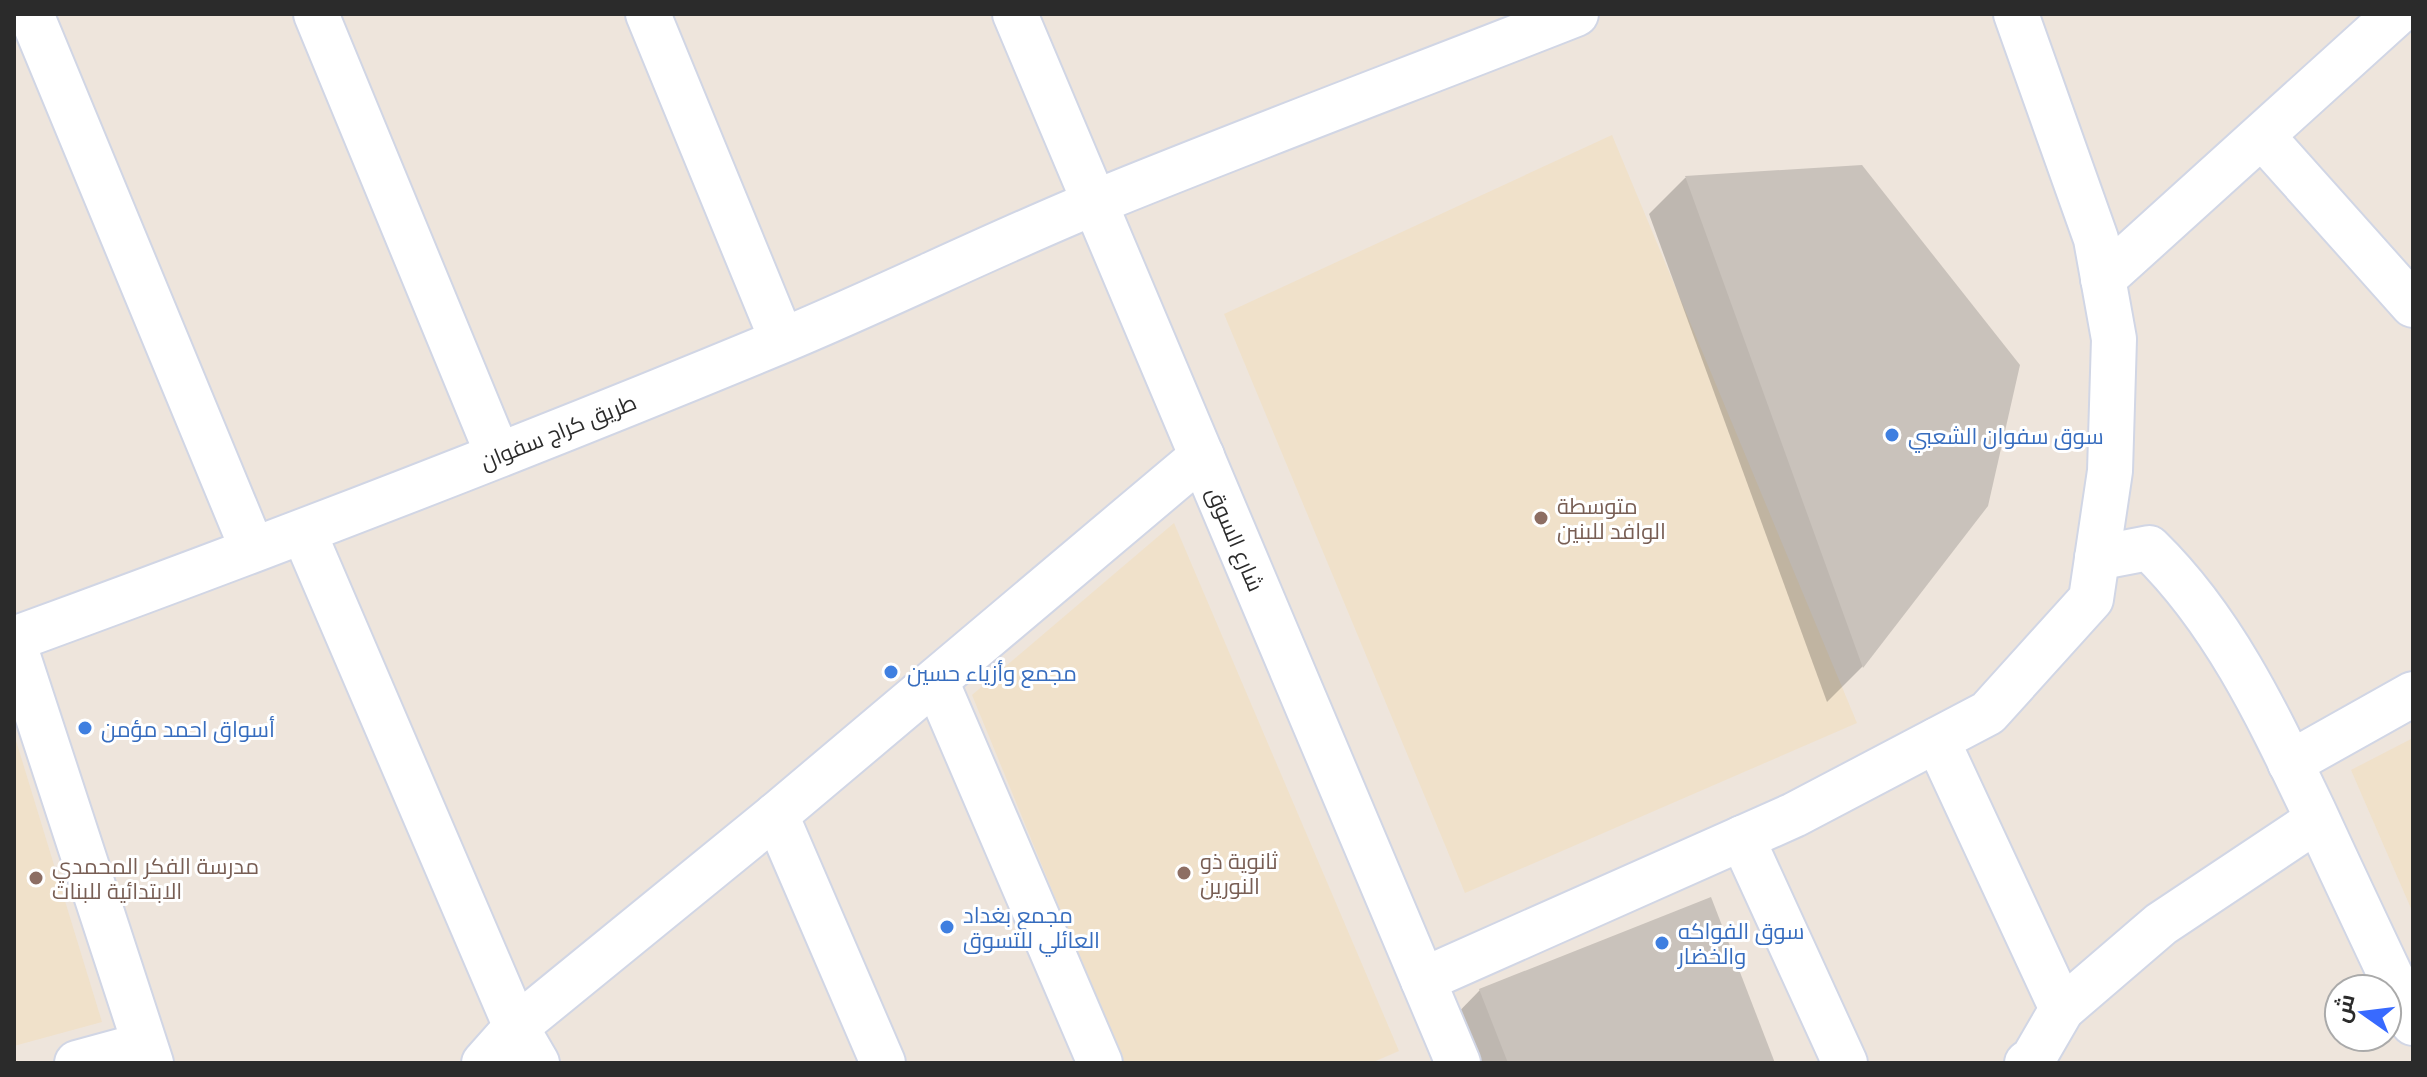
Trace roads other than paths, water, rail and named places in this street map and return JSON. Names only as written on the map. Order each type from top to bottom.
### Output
[{"type":"street","points":[[31,14],[252,548]]},
{"type":"street","points":[[316,14],[498,455]]},
{"type":"street","points":[[648,14],[782,340]]},
{"type":"street","name":"شارع السوق","points":[[1015,14],[1458,1063]]},
{"type":"street","name":"طريق كراج سفوان","points":[[14,641],[252,548],[304,533],[782,340],[1095,203],[1576,14]]},
{"type":"street","points":[[1423,980],[1794,815],[1988,713],[2091,599],[2110,471],[2114,339],[2096,239],[2016,14]]},
{"type":"street","points":[[2103,279],[2396,14]]},
{"type":"street","points":[[2262,136],[2413,305]]},
{"type":"street","points":[[484,1063],[527,1045],[776,815],[1202,456]]},
{"type":"street","points":[[304,533],[527,1045]]},
{"type":"street","points":[[2097,558],[2149,548],[2180,578],[2224,639],[2290,763],[2413,1023]]},
{"type":"street","points":[[14,641],[147,1054],[77,1063]]},
{"type":"street","points":[[936,681],[1100,1063]]},
{"type":"street","points":[[2290,763],[2413,694]]},
{"type":"street","points":[[1937,740],[2062,1009]]},
{"type":"street","points":[[776,815],[883,1063]]},
{"type":"street","points":[[2027,1063],[2033,1059],[2062,1009],[2161,924],[2317,820]]},
{"type":"street","points":[[1742,838],[1845,1063]]},
{"type":"place","name":"سوق سفوان الشعبي","points":[[1892,435]]},
{"type":"place","name":"متوسطة الوافد للبنين","points":[[1541,518]]},
{"type":"place","name":"مجمع وأزياء حسين","points":[[891,672]]},
{"type":"place","name":"أسواق احمد مؤمن","points":[[85,728]]},
{"type":"place","name":"ثانوية ذو النورين","points":[[1184,873]]},
{"type":"place","name":"مدرسة الفكر المحمدي الابتدائية للبنات","points":[[36,878]]},
{"type":"place","name":"مجمع بغداد العائلي للتسوق","points":[[947,927]]},
{"type":"place","name":"سوق الفواكه والخضار","points":[[1662,943]]}]
